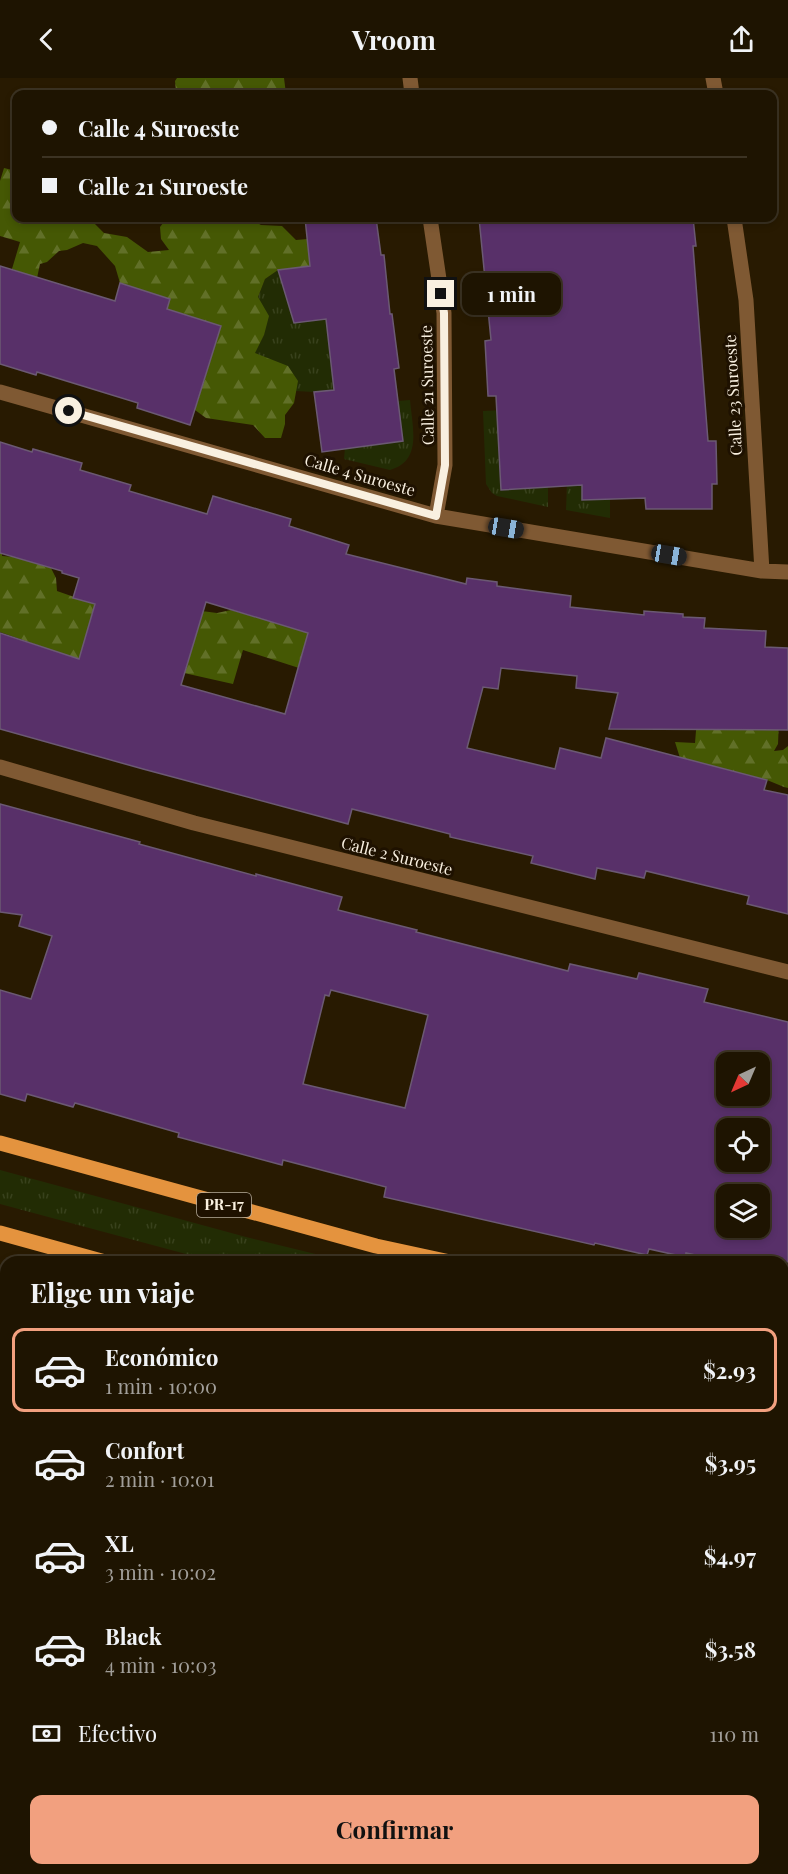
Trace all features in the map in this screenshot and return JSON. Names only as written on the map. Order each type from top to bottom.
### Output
[{"type":"main road","name":"PR-17","points":[[0,1143],[376,1246],[422,1256]]},
{"type":"main road","points":[[0,1233],[83,1256]]},
{"type":"street","name":"Calle 21 Suroeste","points":[[431,222],[444,313],[446,416],[445,465],[436,516]]},
{"type":"street","name":"Calle 23 Suroeste","points":[[735,222],[746,300],[762,571]]},
{"type":"street","name":"Calle 4 Suroeste","points":[[0,392],[436,516],[762,571],[788,572]]},
{"type":"street","name":"Calle 2 Suroeste","points":[[0,767],[194,823],[788,972]]},
{"type":"green space","points":[[177,78],[284,78],[286,90],[176,90]]},
{"type":"green space","points":[[4,168],[12,170],[12,222],[93,222],[104,233],[127,237],[148,252],[169,250],[161,239],[160,227],[164,222],[255,222],[261,225],[282,226],[296,240],[308,239],[311,266],[278,270],[265,279],[258,297],[269,316],[264,335],[255,353],[288,366],[298,381],[294,403],[285,415],[281,438],[265,438],[253,425],[206,418],[195,410],[221,326],[167,309],[170,299],[120,283],[115,266],[97,246],[83,243],[59,251],[47,262],[40,264],[37,278],[12,269],[20,242],[0,236],[0,181]]},
{"type":"green space","points":[[278,270],[294,323],[327,319],[335,390],[296,391],[295,376],[254,353],[264,335],[258,297],[265,279]]},
{"type":"green space","points":[[410,400],[413,441],[407,459],[390,470],[344,459],[345,448],[403,441],[398,401]]},
{"type":"green space","points":[[564,407],[581,414],[582,499],[610,499],[610,518],[566,510],[567,484],[498,421],[501,489],[548,485],[548,507],[497,496],[486,484],[483,411]]},
{"type":"green space","points":[[0,541],[2,542],[2,556],[14,557],[51,568],[56,578],[57,591],[97,605],[217,613],[231,610],[262,619],[269,601],[325,619],[299,668],[243,650],[233,684],[184,673],[110,665],[80,657],[77,659],[0,632]]},
{"type":"green space","points":[[700,682],[780,697],[778,744],[774,751],[783,750],[788,746],[788,788],[767,780],[712,766],[706,773],[680,758],[675,742],[695,743]]},
{"type":"green space","points":[[0,1170],[324,1256],[193,1256],[0,1204]]},
{"type":"building","points":[[305,222],[377,222],[381,255],[384,255],[390,314],[392,314],[399,368],[394,369],[403,441],[322,452],[314,392],[334,390],[326,319],[294,323],[278,270],[310,266]]},
{"type":"building","points":[[479,222],[693,222],[696,246],[693,246],[708,441],[716,441],[717,484],[712,484],[712,509],[646,509],[645,498],[582,500],[582,485],[501,490],[496,396],[488,396],[485,341],[491,340]]},
{"type":"building","points":[[0,266],[115,301],[120,283],[170,299],[167,309],[221,326],[190,425],[137,408],[138,403],[37,372],[36,375],[0,364]]},
{"type":"building","points":[[0,442],[82,463],[80,470],[131,485],[129,491],[207,514],[213,496],[291,519],[289,526],[349,545],[346,554],[466,584],[467,578],[497,582],[497,586],[571,596],[570,607],[644,615],[644,611],[683,614],[683,617],[705,618],[704,628],[766,631],[765,647],[788,648],[788,730],[609,729],[618,693],[576,688],[577,676],[501,668],[498,689],[483,687],[467,748],[555,769],[560,748],[601,758],[606,738],[767,780],[764,790],[788,795],[788,914],[747,904],[749,896],[646,871],[644,878],[597,868],[595,879],[531,863],[533,856],[450,837],[450,834],[352,809],[348,824],[0,729],[0,633],[79,659],[95,604],[73,598],[79,578],[0,553]],"holes":[[[206,602],[308,633],[285,714],[181,685]]]},
{"type":"building","points":[[0,804],[256,876],[256,874],[342,897],[338,910],[417,930],[416,932],[568,971],[570,964],[637,979],[639,973],[708,989],[704,1002],[788,1022],[788,1256],[700,1256],[686,1253],[685,1256],[680,1256],[649,1249],[647,1255],[595,1243],[594,1245],[384,1197],[386,1187],[283,1160],[282,1165],[178,1137],[179,1133],[75,1103],[73,1107],[27,1094],[25,1101],[0,1094],[0,990],[31,999],[52,936],[19,926],[22,915],[0,912]],"holes":[[[331,990],[428,1015],[405,1108],[303,1084],[325,995],[329,996]]]},
{"type":"route","points":[[69,411],[436,516],[445,465],[444,313],[441,294]]}]
